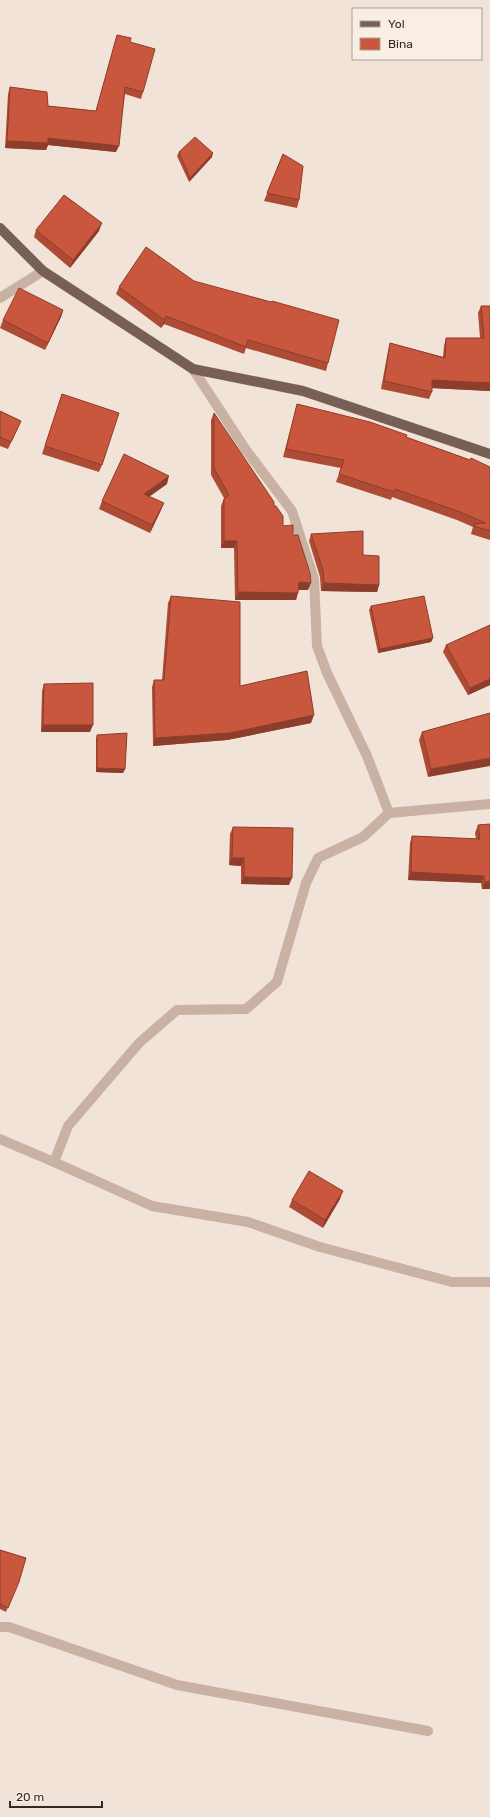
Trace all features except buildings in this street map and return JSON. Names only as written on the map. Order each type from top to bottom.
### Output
[{"type":"main road","points":[[0,228],[43,271],[193,369],[303,391],[490,454]]},
{"type":"street","points":[[0,298],[43,271]]},
{"type":"street","points":[[193,369],[246,450],[292,511],[314,579],[317,646],[327,673],[367,756],[389,813]]},
{"type":"street","points":[[54,1162],[68,1126],[139,1043],[177,1010],[246,1009],[277,982],[306,883],[318,858],[362,837],[389,813],[490,804]]},
{"type":"street","points":[[0,1139],[152,1206],[248,1222],[320,1247],[452,1282],[490,1282]]},
{"type":"street","points":[[0,1627],[9,1627],[177,1685],[428,1731]]}]
